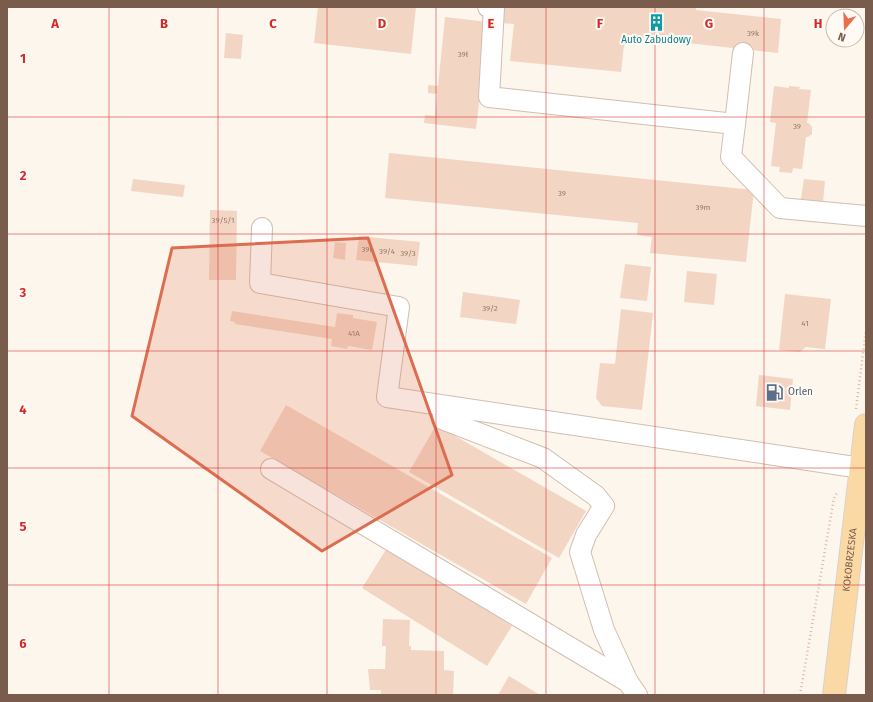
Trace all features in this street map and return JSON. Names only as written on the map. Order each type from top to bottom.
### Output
[{"type":"main road","name":"KOŁOBRZESKA","points":[[834,695],[859,465],[861,418]]},
{"type":"street","points":[[488,7],[494,8],[489,97],[735,124]]},
{"type":"street","points":[[743,53],[731,157],[780,208],[866,216]]},
{"type":"street","points":[[262,228],[260,283],[399,307],[387,397],[859,465]]},
{"type":"street","points":[[442,419],[543,458],[596,496],[604,506],[586,535],[580,552],[604,630],[632,689]]},
{"type":"street","points":[[271,469],[632,689]]},
{"type":"path","points":[[861,418],[866,330]]},
{"type":"path","points":[[800,695],[834,498],[846,478],[859,465]]},
{"type":"highlighted area","points":[[368,238],[452,475],[322,551],[132,416],[172,248]]},
{"type":"building","points":[[318,7],[416,7],[411,54],[314,43]]},
{"type":"building","points":[[502,7],[696,7],[696,10],[781,19],[778,53],[625,36],[621,72],[510,61],[514,24],[501,23]]},
{"type":"building","points":[[445,17],[488,22],[476,129],[424,123],[425,115],[435,116],[437,94],[428,93],[428,85],[438,86]]},
{"type":"building","points":[[226,33],[243,35],[241,59],[224,58]]},
{"type":"building","points":[[774,86],[789,88],[789,86],[800,87],[799,89],[811,90],[807,123],[809,123],[812,127],[812,134],[806,137],[802,169],[793,168],[792,173],[779,172],[780,167],[771,166],[776,123],[770,122]]},
{"type":"building","points":[[389,153],[754,190],[746,262],[650,253],[652,237],[637,235],[638,223],[385,198]]},
{"type":"building","points":[[133,179],[185,185],[183,197],[131,191]]},
{"type":"building","points":[[804,179],[825,181],[823,202],[801,199]]},
{"type":"building","points":[[210,210],[237,211],[236,280],[209,280]]},
{"type":"building","points":[[359,236],[420,242],[417,266],[356,260]]},
{"type":"building","points":[[335,242],[346,243],[345,260],[333,258]]},
{"type":"building","points":[[625,264],[651,267],[647,301],[620,298]]},
{"type":"building","points":[[687,271],[717,274],[714,305],[684,302]]},
{"type":"building","points":[[463,292],[520,300],[516,324],[460,317]]},
{"type":"building","points":[[785,294],[831,299],[825,349],[806,347],[800,352],[779,350]]},
{"type":"building","points":[[621,309],[653,313],[642,410],[602,406],[596,398],[600,363],[615,364]]},
{"type":"building","points":[[232,311],[335,327],[337,313],[353,315],[353,318],[377,322],[372,350],[348,346],[347,349],[331,346],[332,339],[235,324],[235,322],[230,321]]},
{"type":"building","name":"Orlen","points":[[759,375],[793,379],[790,410],[756,406]]},
{"type":"building","points":[[286,405],[552,558],[526,604],[260,451]]},
{"type":"building","points":[[436,425],[586,511],[559,558],[409,472]]},
{"type":"building","points":[[387,548],[512,626],[487,666],[362,588]]},
{"type":"building","points":[[383,619],[410,620],[409,646],[411,646],[411,650],[444,651],[444,670],[454,671],[453,695],[381,695],[381,690],[370,690],[368,669],[385,669],[386,646],[382,646]]},
{"type":"building","points":[[509,676],[540,695],[498,695]]},
{"type":"place","name":"Auto Zabudowy","points":[[656,23]]},
{"type":"place","name":"Orlen","points":[[775,392]]}]
